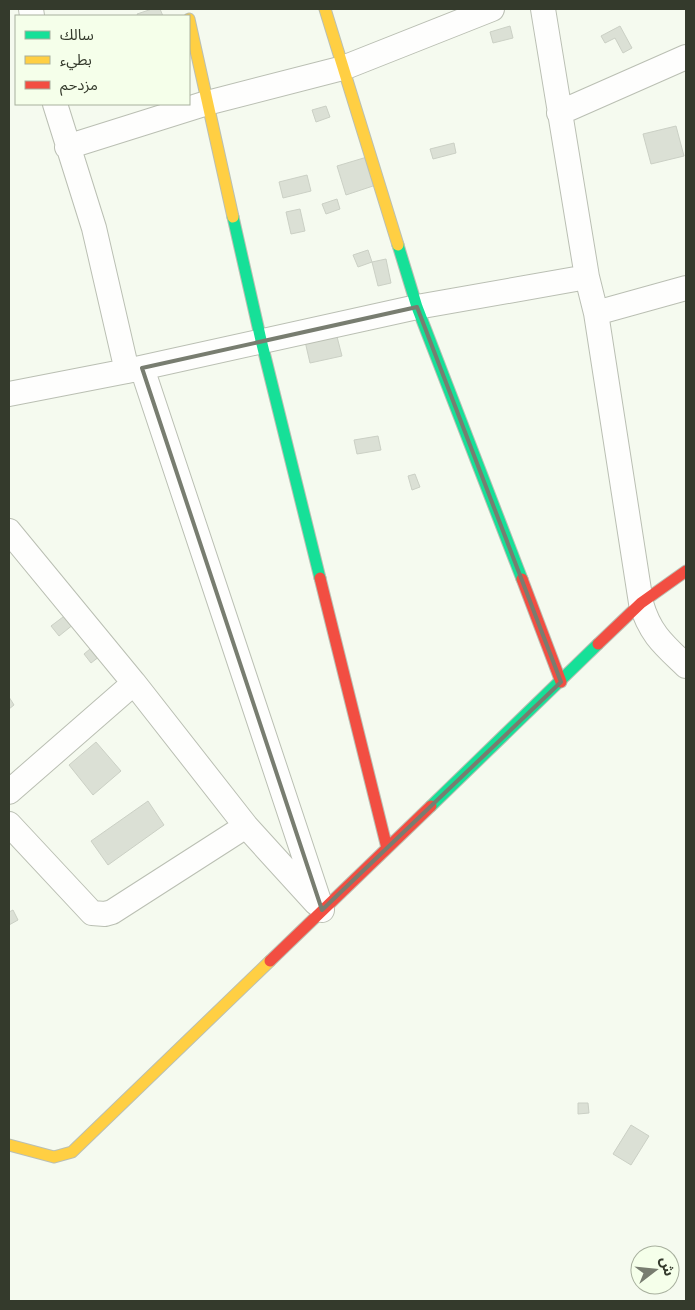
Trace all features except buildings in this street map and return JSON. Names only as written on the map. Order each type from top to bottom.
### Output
[{"type":"street","points":[[325,9],[417,307],[561,682]]},
{"type":"street","points":[[67,147],[207,103],[343,68],[492,9]]},
{"type":"street","points":[[543,9],[587,277],[596,313],[641,603],[646,623],[660,642],[686,666]]},
{"type":"street","points":[[190,26],[261,340],[387,848]]},
{"type":"street","points":[[559,113],[686,57]]},
{"type":"street","points":[[54,105],[94,228],[134,369],[322,910]]},
{"type":"street","points":[[9,394],[134,369],[417,307],[587,277]]},
{"type":"street","points":[[596,313],[686,288]]},
{"type":"street","points":[[9,531],[134,682],[246,826],[322,910]]},
{"type":"street","points":[[9,1145],[54,1157],[72,1152],[641,603],[686,571]]},
{"type":"street","points":[[9,792],[134,682]]},
{"type":"street","points":[[9,824],[92,913],[98,914],[112,912],[246,826]]},
{"type":"highlighted area","points":[[417,307],[561,682],[322,910],[142,368]]},
{"type":"traffic: fast","points":[[233,217],[261,340],[320,578]]},
{"type":"traffic: fast","points":[[398,245],[417,307],[522,579]]},
{"type":"traffic: fast","points":[[431,806],[598,644]]},
{"type":"traffic: slow","points":[[325,9],[398,245]]},
{"type":"traffic: slow","points":[[190,24],[233,217]]},
{"type":"traffic: slow","points":[[9,1145],[54,1157],[72,1152],[270,961]]},
{"type":"traffic: jam","points":[[598,644],[641,603],[686,571]]},
{"type":"traffic: jam","points":[[320,578],[387,848]]},
{"type":"traffic: jam","points":[[522,579],[561,682]]},
{"type":"traffic: jam","points":[[270,961],[431,806]]}]
